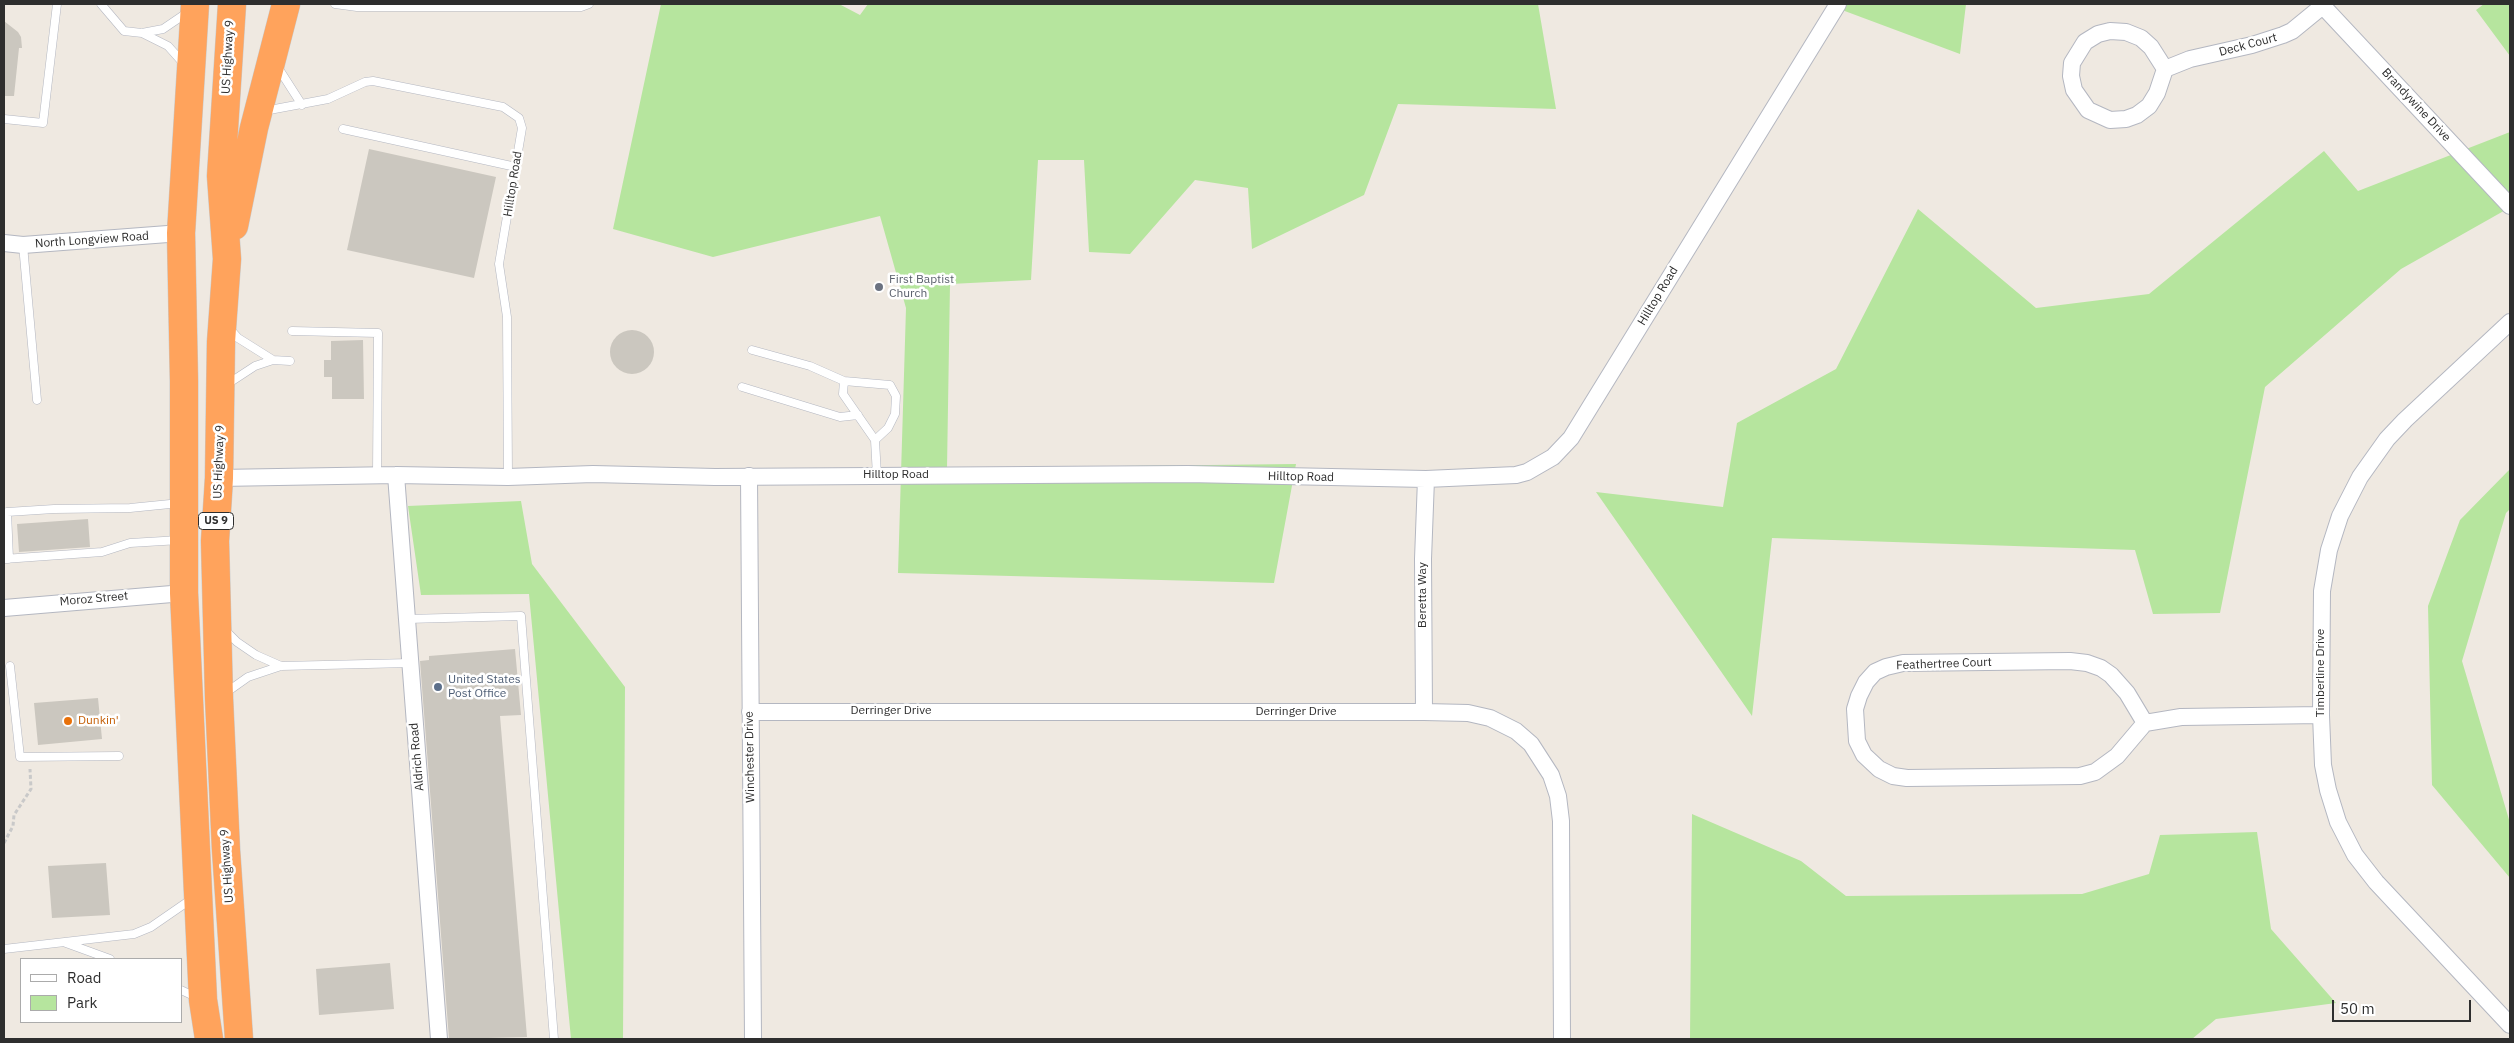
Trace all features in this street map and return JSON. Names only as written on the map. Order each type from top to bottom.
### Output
[{"type":"highway","name":"US Highway 9","points":[[232,4],[221,176],[227,259],[220,388],[219,478],[215,541],[219,698],[226,850],[239,1039]]},
{"type":"highway","points":[[227,259],[259,111],[286,4]]},
{"type":"highway","name":"US 9","points":[[195,5],[181,233],[184,381],[184,593],[198,894],[192,995],[208,1039]]},
{"type":"street","name":"Hilltop Road","points":[[219,478],[396,475],[508,477],[593,474],[877,476],[1188,474],[1426,478],[1516,475],[1528,472],[1554,457],[1572,438],[1838,4]]},
{"type":"street","name":"Deck Court","points":[[2165,69],[2190,59],[2252,45],[2283,35],[2292,31],[2323,4]]},
{"type":"street","name":"Brandywine Drive","points":[[2323,4],[2510,206]]},
{"type":"street","points":[[2110,31],[2126,32],[2141,38],[2151,47],[2165,69],[2157,93],[2149,106],[2137,115],[2126,119],[2110,120],[2088,110],[2074,90],[2071,76],[2072,63],[2085,42],[2098,34],[2110,31]]},
{"type":"street","name":"North Longview Road","points":[[4,243],[23,245],[181,233]]},
{"type":"street","name":"Timberline Drive","points":[[2510,322],[2405,420],[2388,439],[2360,477],[2340,516],[2329,550],[2322,591],[2321,715],[2323,766],[2328,790],[2338,822],[2355,854],[2376,882],[2510,1025]]},
{"type":"street","name":"Aldrich Road","points":[[396,475],[439,1039]]},
{"type":"street","name":"Winchester Drive","points":[[749,476],[753,1039]]},
{"type":"street","name":"Beretta Way","points":[[1424,712],[1422,559],[1426,478]]},
{"type":"street","name":"Moroz Street","points":[[4,608],[184,593]]},
{"type":"street","name":"Feathertree Court","points":[[2070,661],[2088,663],[2101,668],[2111,675],[2127,692],[2145,723],[2106,766],[2080,776],[1908,778],[1893,776],[1879,769],[1864,755],[1857,741],[1855,709],[1866,682],[1875,672],[1903,663],[2070,661]]},
{"type":"street","name":"Derringer Drive","points":[[750,712],[1424,712],[1468,713],[1505,724],[1531,744],[1551,775],[1558,796],[1561,821],[1562,1039]]},
{"type":"street","points":[[2145,723],[2181,717],[2321,715]]},
{"type":"lane","points":[[4,119],[43,123],[57,4]]},
{"type":"lane","points":[[101,4],[124,31],[142,33],[163,28],[195,5]]},
{"type":"lane","points":[[335,4],[357,7],[581,7],[589,4]]},
{"type":"lane","points":[[142,33],[168,46],[192,72]]},
{"type":"lane","points":[[272,59],[302,105]]},
{"type":"lane","name":"Hilltop Road","points":[[259,111],[328,100],[365,82],[373,81],[503,107],[518,118],[522,128],[500,264],[507,317],[508,477]]},
{"type":"lane","points":[[343,129],[516,167]]},
{"type":"lane","points":[[23,245],[37,400]]},
{"type":"lane","points":[[223,322],[238,338],[273,360]]},
{"type":"lane","points":[[292,331],[378,332],[377,476]]},
{"type":"lane","points":[[752,350],[810,366],[844,380],[890,385],[896,396],[895,414],[888,428],[875,440]]},
{"type":"lane","points":[[220,388],[255,366],[273,360],[290,361]]},
{"type":"lane","points":[[844,380],[843,394],[875,440],[877,476]]},
{"type":"lane","points":[[742,387],[840,417],[858,416]]},
{"type":"lane","points":[[184,503],[130,508],[54,508],[7,512],[6,559],[102,552],[138,541],[184,540]]},
{"type":"lane","points":[[408,619],[521,616],[554,1039]]},
{"type":"lane","points":[[217,621],[237,642],[256,655],[281,666]]},
{"type":"lane","points":[[219,698],[248,677],[281,666],[410,663]]},
{"type":"lane","points":[[10,666],[20,756],[119,756]]},
{"type":"lane","points":[[4,949],[134,934],[151,927],[198,894]]},
{"type":"lane","points":[[64,943],[107,958]]},
{"type":"path","points":[[4,843],[13,826],[14,815],[31,789],[29,757]]},
{"type":"green space","points":[[661,4],[839,4],[860,15],[868,4],[1538,4],[1556,109],[1398,104],[1364,195],[1252,249],[1248,188],[1195,180],[1130,254],[1089,252],[1084,160],[1038,160],[1031,280],[950,284],[947,468],[1296,464],[1274,583],[898,573],[906,308],[880,216],[713,257],[613,229]]},
{"type":"green space","points":[[1836,4],[1966,4],[1960,54],[1834,7]]},
{"type":"green space","points":[[2484,4],[2510,4],[2510,56],[2476,10]]},
{"type":"green space","points":[[2510,132],[2510,209],[2401,269],[2265,387],[2220,613],[2153,614],[2135,550],[1772,538],[1752,716],[1596,492],[1723,507],[1737,423],[1836,369],[1918,209],[2036,308],[2149,294],[2324,151],[2358,191]]},
{"type":"green space","points":[[2510,469],[2510,509],[2506,513],[2462,661],[2510,823],[2510,878],[2432,785],[2428,606],[2460,520]]},
{"type":"green space","points":[[521,501],[532,564],[625,687],[623,1039],[571,1039],[529,594],[421,595],[408,506]]},
{"type":"green space","points":[[1692,814],[1801,861],[1846,896],[2082,894],[2149,874],[2160,835],[2257,832],[2271,929],[2336,1003],[2216,1019],[2192,1039],[1690,1039]]},
{"type":"building","points":[[4,21],[18,32],[21,37],[22,48],[19,48],[14,96],[4,96]]},
{"type":"building","points":[[369,149],[496,177],[474,278],[347,250]]},
{"type":"building","points":[[636,330],[648,336],[653,344],[653,360],[648,368],[640,373],[628,374],[616,368],[611,360],[610,348],[616,336],[624,331]]},
{"type":"building","points":[[363,340],[364,399],[332,399],[332,377],[324,377],[324,360],[331,360],[331,341]]},
{"type":"building","points":[[88,519],[90,547],[19,552],[17,524]]},
{"type":"building","points":[[515,649],[521,715],[500,716],[527,1037],[449,1039],[420,661],[429,660],[429,656]]},
{"type":"building","name":"Dunkin'","points":[[98,698],[102,739],[38,745],[34,703]]},
{"type":"building","points":[[106,863],[110,915],[52,918],[48,866]]},
{"type":"building","points":[[390,963],[394,1009],[319,1015],[316,969]]},
{"type":"place","name":"First Baptist Church","points":[[879,287]]},
{"type":"place","name":"United States Post Office","points":[[438,687]]},
{"type":"place","name":"Dunkin'","points":[[68,721]]}]
